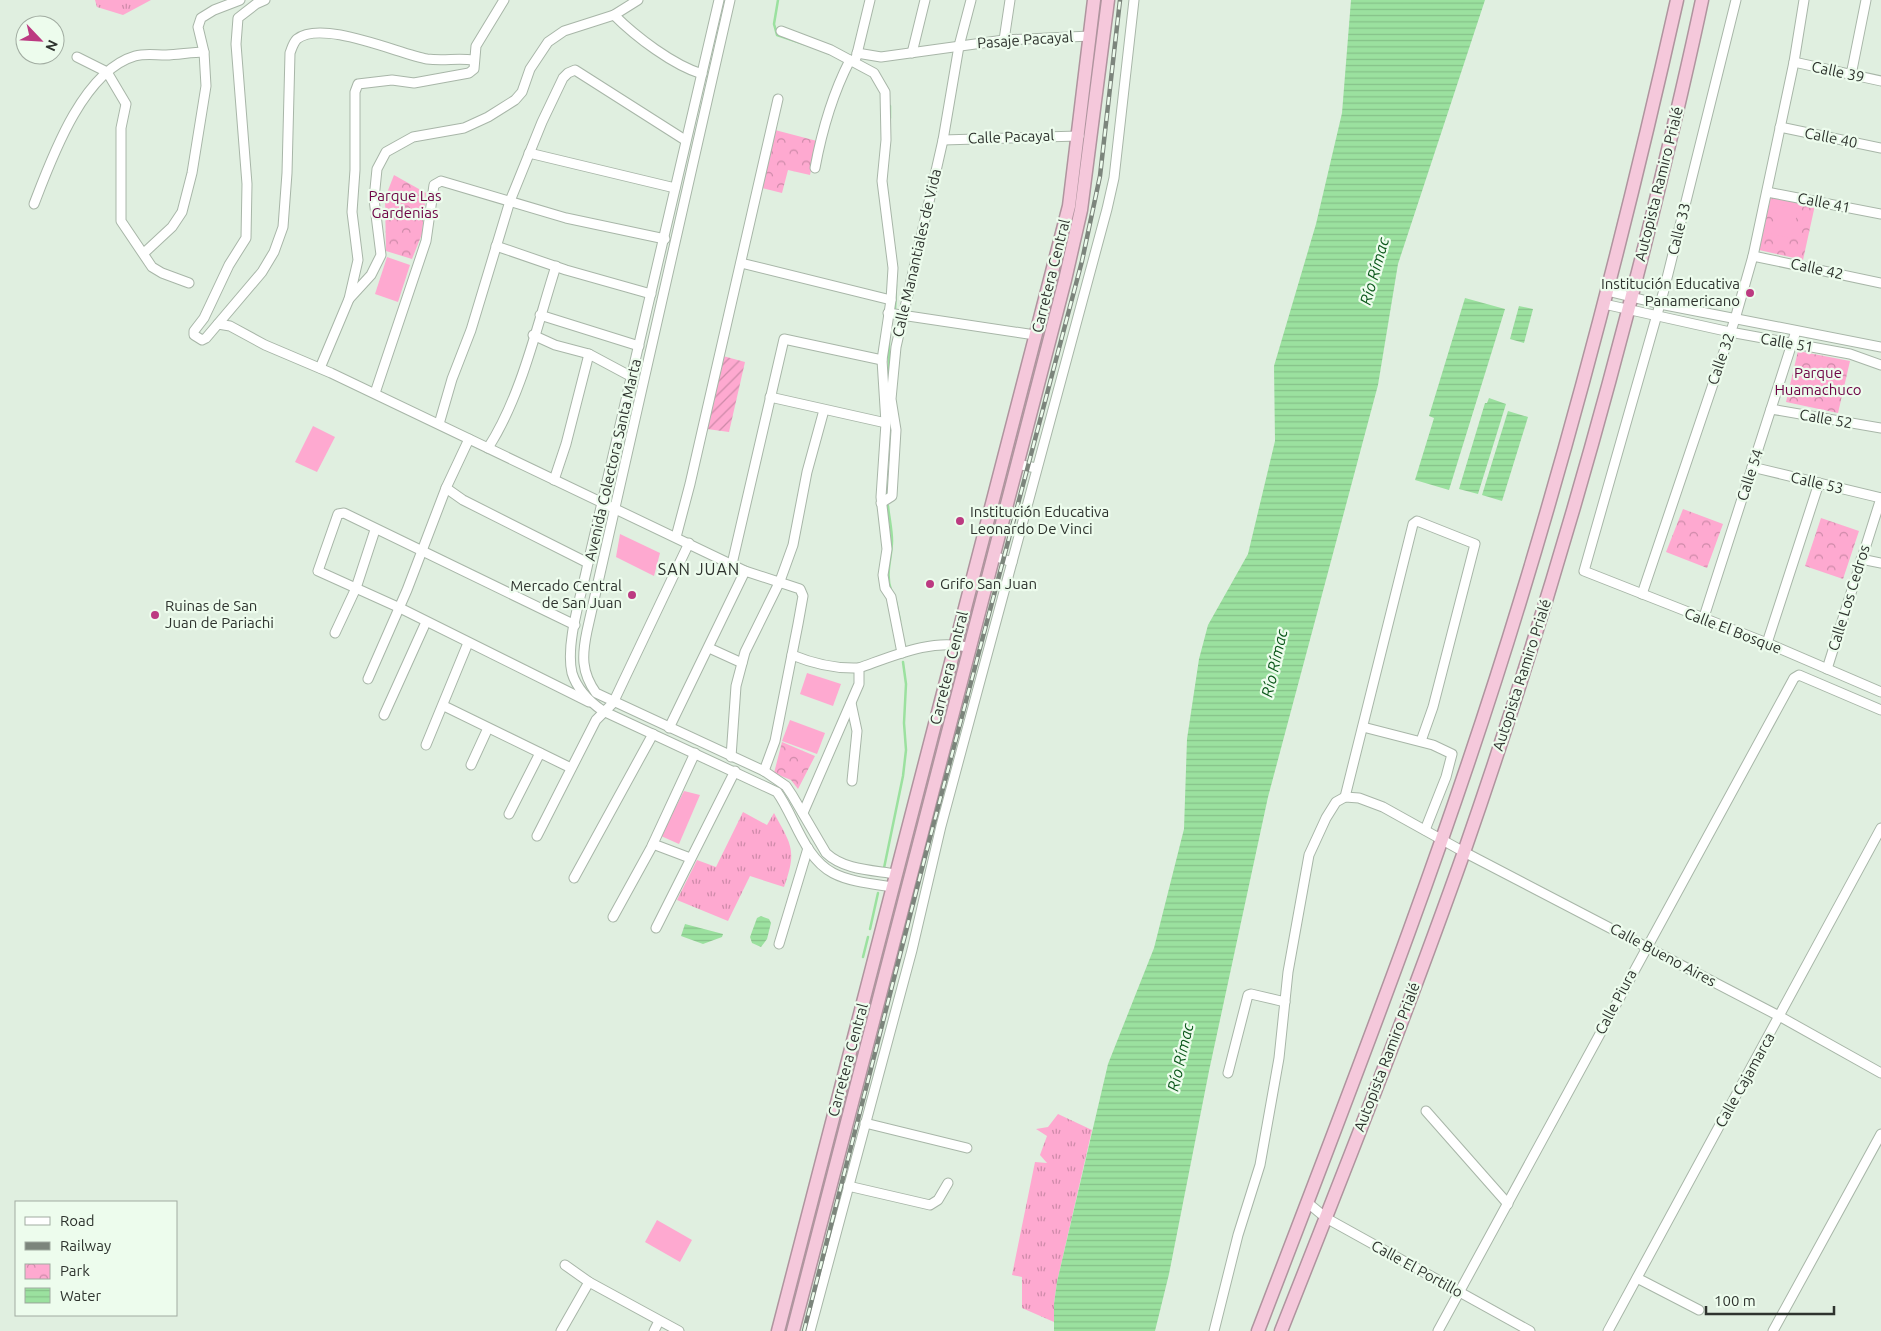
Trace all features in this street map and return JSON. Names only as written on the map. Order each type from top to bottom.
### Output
[{"type":"highway","name":"Carretera Central","points":[[778,1331],[1069,206],[1094,0]]},
{"type":"highway","name":"Carretera Central","points":[[793,1331],[1082,210],[1108,0]]},
{"type":"highway","name":"Autopista Ramiro Prialé","points":[[1258,1331],[1308,1203],[1442,840],[1521,600],[1566,447],[1608,291],[1677,0]]},
{"type":"highway","name":"Autopista Ramiro Prialé","points":[[1281,1331],[1326,1218],[1464,852],[1518,692],[1576,505],[1632,297],[1690,60],[1702,0]]},
{"type":"highway","points":[[851,1048],[865,1051]]},
{"type":"street","points":[[144,254],[172,227],[182,212],[204,106],[206,86],[204,52],[198,27],[201,18],[214,10],[240,0]]},
{"type":"street","points":[[265,0],[256,4],[238,18],[236,44],[247,184],[246,238],[229,265],[204,318],[194,331],[194,335],[202,340],[206,338],[245,294],[262,272],[274,252],[283,227],[287,173],[290,53],[299,38],[332,34],[384,45],[425,58],[473,60]]},
{"type":"street","points":[[320,368],[349,299],[358,260],[352,212],[355,170],[355,92],[358,84],[392,80],[414,83],[469,73],[474,69],[473,60],[476,46],[504,0]]},
{"type":"street","points":[[349,299],[371,275],[381,255],[374,199],[377,169],[386,152],[413,137],[464,128],[488,117],[515,100],[522,92],[530,69],[548,42],[564,30],[614,15],[638,0]]},
{"type":"street","name":"Avenida Colectora Santa Marta","points":[[719,0],[588,564],[570,656],[572,674],[578,686],[600,708],[777,792],[808,848],[820,864],[833,874],[893,887]]},
{"type":"street","name":"Avenida Colectora Santa Marta","points":[[730,0],[582,654],[584,668],[590,684],[596,693],[613,703],[764,771],[786,786],[826,853],[834,860],[847,866],[896,874]]},
{"type":"street","points":[[815,168],[826,119],[857,53],[870,0]]},
{"type":"street","points":[[912,53],[925,0]]},
{"type":"street","name":"Calle Manantiales de Vida","points":[[882,503],[892,496],[896,430],[891,399],[896,347],[943,140],[959,46],[971,0]]},
{"type":"street","points":[[1004,40],[1010,0]]},
{"type":"street","points":[[810,1331],[912,950],[941,826],[1036,468],[1068,358],[1114,178],[1134,0]]},
{"type":"street","name":"Calle 33","points":[[1584,571],[1660,304],[1736,0]]},
{"type":"street","name":"Calle 32","points":[[1642,594],[1735,319],[1754,256],[1794,62],[1804,0]]},
{"type":"street","points":[[1851,75],[1866,0]]},
{"type":"street","points":[[614,15],[629,30],[690,70],[702,74]]},
{"type":"street","points":[[781,31],[831,50],[874,73],[885,92],[886,140],[882,181],[893,268],[891,300],[882,360],[886,423],[881,479],[887,549],[883,575],[885,588],[891,598],[902,652]]},
{"type":"street","name":"Pasaje Pacayal","points":[[857,53],[881,57],[1004,40],[1090,36]]},
{"type":"street","points":[[34,204],[80,100],[107,72],[134,57],[149,54],[167,55],[204,52]]},
{"type":"street","points":[[78,57],[107,72],[126,104],[121,128],[121,221],[152,267],[162,274],[189,283]]},
{"type":"street","name":"Calle 39","points":[[1794,62],[1881,81]]},
{"type":"street","points":[[439,424],[452,379],[471,330],[510,201],[529,153],[563,78],[575,70],[685,140]]},
{"type":"street","points":[[676,537],[690,484],[778,99]]},
{"type":"street","name":"Calle 40","points":[[1780,128],[1881,148]]},
{"type":"street","name":"Calle Pacayal","points":[[943,140],[1079,136]]},
{"type":"street","points":[[529,153],[675,188]]},
{"type":"street","points":[[375,393],[426,241],[434,185],[441,181],[566,218],[665,239]]},
{"type":"street","name":"Calle 41","points":[[1767,192],[1881,214]]},
{"type":"street","points":[[496,246],[651,294]]},
{"type":"street","name":"Calle 42","points":[[1754,256],[1881,283]]},
{"type":"street","points":[[740,263],[891,300]]},
{"type":"street","points":[[488,448],[501,428],[556,266]]},
{"type":"street","name":"Calle 51","points":[[1608,291],[1660,304],[1881,347]]},
{"type":"street","name":"Calle 51","points":[[1604,304],[1730,332],[1850,354],[1881,365]]},
{"type":"street","points":[[888,313],[1035,335]]},
{"type":"street","points":[[540,315],[639,346]]},
{"type":"street","points":[[218,324],[230,326],[265,345],[375,393],[602,504],[689,543],[745,571],[800,589],[803,596],[775,741],[764,771]]},
{"type":"street","name":"Calle 54","points":[[1704,620],[1796,331]]},
{"type":"street","points":[[534,335],[555,345],[589,354],[632,377]]},
{"type":"street","points":[[732,564],[784,339],[882,360]]},
{"type":"street","points":[[554,480],[566,444],[589,354]]},
{"type":"street","points":[[770,397],[886,423]]},
{"type":"street","name":"Calle 52","points":[[1771,409],[1881,428]]},
{"type":"street","points":[[731,757],[736,686],[742,663],[745,652],[780,582],[793,545],[807,472],[824,410]]},
{"type":"street","points":[[368,679],[400,608],[446,488],[470,439]]},
{"type":"street","points":[[1018,464],[1036,468]]},
{"type":"street","name":"Calle 53","points":[[1752,467],[1881,498]]},
{"type":"street","points":[[1767,643],[1819,483]]},
{"type":"street","points":[[446,488],[463,500],[588,564]]},
{"type":"street","name":"Calle Los Cedros","points":[[1827,669],[1881,498]]},
{"type":"street","points":[[575,625],[422,550],[375,530],[344,513],[338,514],[318,571],[400,608],[600,708],[613,703],[689,543]]},
{"type":"street","points":[[1214,1331],[1238,1235],[1260,1165],[1279,1058],[1288,972],[1309,855],[1326,818],[1336,802],[1346,798],[1413,524],[1417,521],[1475,544],[1433,707],[1421,741]]},
{"type":"street","points":[[335,632],[356,588],[375,530]]},
{"type":"street","points":[[994,556],[1012,562]]},
{"type":"street","points":[[1861,559],[1881,563]]},
{"type":"street","points":[[669,728],[745,571]]},
{"type":"street","name":"Calle El Bosque","points":[[1584,571],[1704,620],[1767,643],[1881,692]]},
{"type":"street","points":[[384,715],[426,622]]},
{"type":"street","points":[[426,745],[444,706],[468,643]]},
{"type":"street","points":[[792,655],[817,665],[845,669],[859,668],[902,652],[956,644],[970,648]]},
{"type":"street","points":[[709,648],[742,663]]},
{"type":"street","points":[[803,813],[859,684],[859,668]]},
{"type":"street","name":"Calle Piura","points":[[1438,1331],[1796,675],[1800,675],[1881,710]]},
{"type":"street","points":[[851,703],[857,731],[852,781]]},
{"type":"street","points":[[444,706],[571,768]]},
{"type":"street","points":[[537,836],[596,720],[600,708]]},
{"type":"street","points":[[1363,727],[1421,741],[1452,754],[1446,777],[1425,830]]},
{"type":"street","points":[[472,765],[488,728]]},
{"type":"street","points":[[574,878],[653,734]]},
{"type":"street","points":[[509,814],[540,753]]},
{"type":"street","points":[[613,917],[653,844],[695,753]]},
{"type":"street","points":[[656,928],[735,771]]},
{"type":"street","name":"Calle Bueno Aires","points":[[1346,798],[1372,801],[1464,852],[1780,1016],[1881,1073]]},
{"type":"street","name":"Calle Cajamarca","points":[[1608,1331],[1881,828]]},
{"type":"street","points":[[653,844],[690,858]]},
{"type":"street","points":[[779,944],[808,848]]},
{"type":"street","points":[[1228,1073],[1248,995],[1251,994],[1285,1002]]},
{"type":"street","points":[[1426,1110],[1508,1204]]},
{"type":"street","points":[[865,1123],[967,1148]]},
{"type":"street","points":[[1773,1331],[1881,1134]]},
{"type":"street","points":[[848,1186],[930,1206],[938,1200],[948,1183]]},
{"type":"street","name":"Calle El Portillo","points":[[1308,1203],[1326,1218],[1530,1331]]},
{"type":"street","points":[[565,1265],[590,1282],[679,1331]]},
{"type":"street","points":[[1637,1278],[1699,1310]]},
{"type":"street","points":[[561,1331],[590,1282]]},
{"type":"street","points":[[654,1331],[659,1321]]},
{"type":"green space","points":[[95,0],[151,0],[123,15],[97,7]]},
{"type":"green space","points":[[775,130],[817,141],[810,175],[788,170],[782,193],[762,188]]},
{"type":"green space","name":"Parque Las Gardenias","points":[[394,175],[426,193],[422,234],[412,259],[386,251],[385,198]]},
{"type":"green space","points":[[1771,196],[1815,205],[1803,260],[1759,250]]},
{"type":"green space","points":[[1777,204],[1798,208],[1792,238],[1771,234]]},
{"type":"green space","points":[[387,257],[410,265],[398,302],[375,294]]},
{"type":"green space","name":"Parque Huamachuco","points":[[1798,351],[1850,361],[1838,413],[1786,402]]},
{"type":"green space","points":[[723,356],[745,362],[729,432],[707,429]]},
{"type":"green space","points":[[313,426],[335,437],[317,472],[295,462]]},
{"type":"green space","points":[[1683,509],[1723,524],[1707,568],[1666,552]]},
{"type":"green space","points":[[1821,518],[1859,531],[1843,579],[1805,566]]},
{"type":"green space","points":[[620,534],[660,553],[654,576],[616,557]]},
{"type":"green space","points":[[807,673],[841,684],[833,706],[800,694]]},
{"type":"green space","points":[[790,720],[825,733],[817,754],[782,741]]},
{"type":"green space","points":[[782,742],[815,756],[798,789],[791,780],[774,773]]},
{"type":"green space","points":[[684,791],[700,795],[679,844],[661,836]]},
{"type":"green space","points":[[743,812],[767,825],[774,813],[789,841],[791,848],[790,864],[784,887],[750,876],[728,921],[677,900],[697,860],[716,867]]},
{"type":"green space","points":[[1058,1114],[1092,1130],[1057,1282],[1054,1322],[1022,1308],[1022,1277],[1012,1275],[1035,1162],[1047,1163],[1040,1155],[1047,1136],[1036,1129],[1048,1127]]},
{"type":"green space","points":[[657,1220],[692,1240],[680,1262],[645,1242]]},
{"type":"water","name":"Río Rímac","points":[[1351,0],[1485,0],[1398,264],[1378,385],[1268,797],[1209,1071],[1169,1274],[1155,1331],[1054,1331],[1054,1304],[1057,1282],[1108,1064],[1154,948],[1184,829],[1187,739],[1199,659],[1208,625],[1248,554],[1275,441],[1274,366],[1316,224],[1342,113]]},
{"type":"water","points":[[1465,298],[1505,309],[1449,490],[1415,480],[1434,418],[1429,416]]},
{"type":"water","points":[[1519,306],[1533,309],[1524,343],[1510,339]]},
{"type":"water","points":[[1489,398],[1506,404],[1478,494],[1459,489],[1485,403],[1487,403]]},
{"type":"water","points":[[1508,411],[1528,417],[1502,501],[1482,495]]},
{"type":"water","points":[[761,916],[769,919],[771,923],[767,939],[761,947],[752,943],[750,937],[757,918]]},
{"type":"water","points":[[685,924],[723,934],[722,937],[703,944],[681,936]]},
{"type":"waterway","points":[[778,0],[774,24],[777,35],[804,44]]},
{"type":"waterway","points":[[890,106],[890,118]]},
{"type":"waterway","points":[[895,312],[896,285]]},
{"type":"waterway","points":[[889,339],[889,379]]},
{"type":"waterway","points":[[887,495],[889,481]]},
{"type":"waterway","points":[[888,506],[892,537],[889,572],[891,590]]},
{"type":"waterway","points":[[896,602],[900,621]]},
{"type":"waterway","points":[[884,868],[903,776],[906,750],[904,723],[906,684],[903,662]]},
{"type":"waterway","points":[[870,929],[878,893]]},
{"type":"waterway","points":[[863,957],[868,937]]},
{"type":"railway","points":[[804,1331],[926,853],[1082,261],[1100,176],[1120,0]]},
{"type":"place","name":"Institución Educativa Panamericano","points":[[1750,293]]},
{"type":"place","name":"Institución Educativa Leonardo De Vinci","points":[[960,521]]},
{"type":"place","name":"Grifo San Juan","points":[[930,584]]},
{"type":"place","name":"Mercado Central de San Juan","points":[[632,595]]},
{"type":"place","name":"Ruinas de San Juan de Pariachi","points":[[155,615]]},
{"type":"district","name":"SAN JUAN","points":[[699,569]]}]
